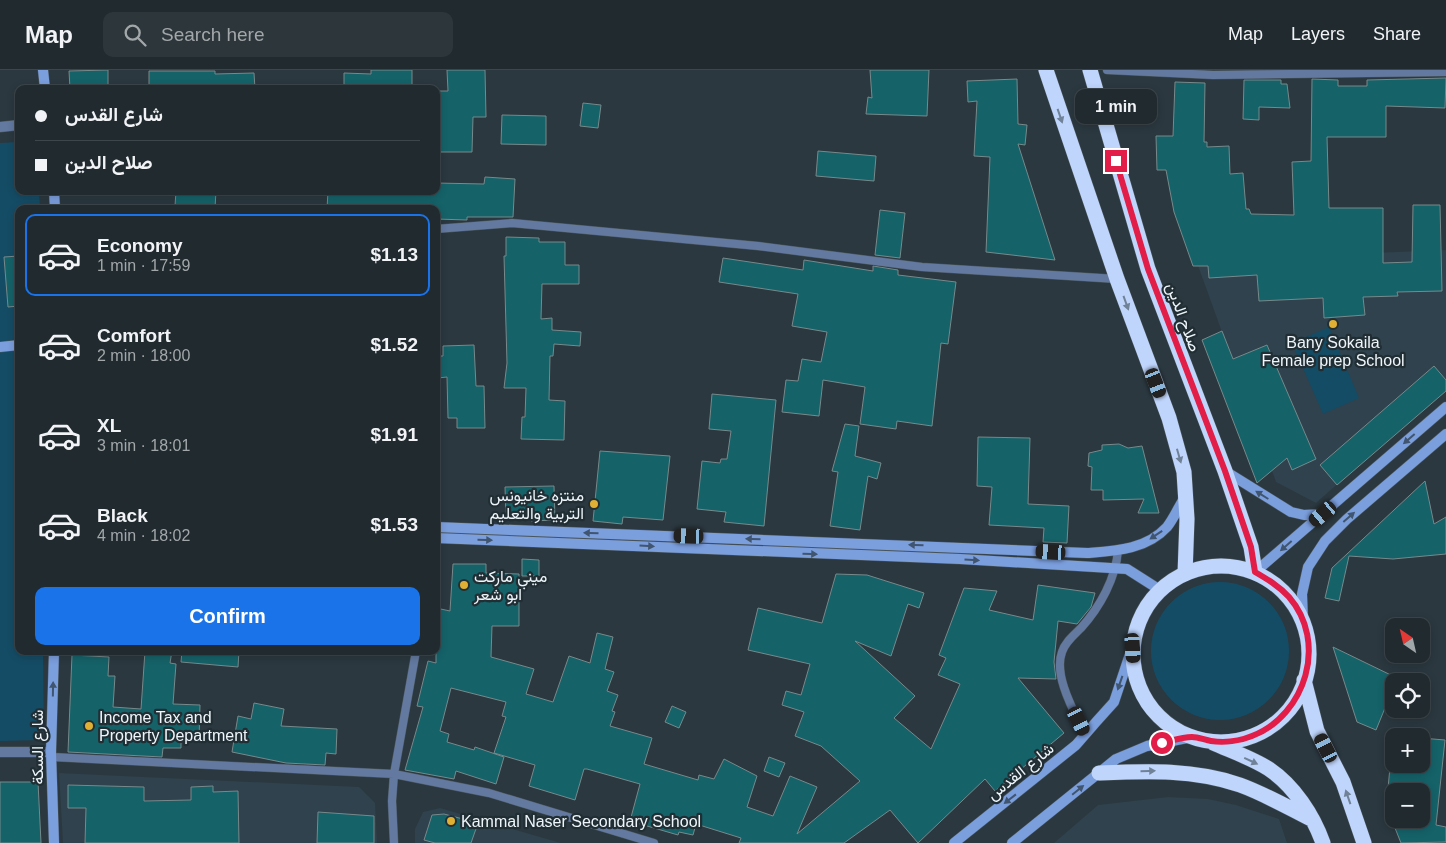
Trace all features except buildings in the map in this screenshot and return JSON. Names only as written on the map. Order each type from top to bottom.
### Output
[{"type":"highway","points":[[1046,70],[1117,279],[1169,418],[1184,472],[1185,574]]},
{"type":"highway","name":"صلاح الدين","points":[[1090,70],[1148,269],[1225,471],[1251,547],[1255,572]]},
{"type":"highway","points":[[1200,739],[1232,741],[1252,736],[1270,727],[1288,711],[1301,690],[1308,666],[1308,642],[1302,620],[1289,597],[1271,581],[1255,572],[1238,567],[1202,568],[1185,574],[1160,590],[1150,601],[1138,623],[1133,648],[1135,672],[1143,696],[1158,716],[1174,728],[1269,769],[1300,800],[1323,843]]},
{"type":"highway","points":[[1304,680],[1317,731],[1343,782],[1364,843]]},
{"type":"highway","points":[[1099,773],[1151,770],[1193,773],[1240,785],[1312,820]]},
{"type":"main road","points":[[43,70],[45,85]]},
{"type":"main road","points":[[0,347],[15,345]]},
{"type":"main road","points":[[1255,572],[1446,408]]},
{"type":"main road","points":[[1302,620],[1302,594],[1308,567],[1325,541],[1347,519],[1446,434]]},
{"type":"main road","points":[[1225,471],[1291,512],[1304,515],[1323,514]]},
{"type":"main road","points":[[440,527],[1087,553],[1130,549],[1166,528],[1185,497]]},
{"type":"main road","points":[[440,538],[960,559],[1116,568],[1127,569],[1160,590]]},
{"type":"main road","name":"شارع القدس","points":[[954,843],[1032,782],[1085,735],[1114,702],[1136,636]]},
{"type":"main road","name":"شارع السكة","points":[[54,655],[51,754],[54,843]]},
{"type":"main road","points":[[1012,843],[1116,759],[1147,746],[1200,739]]},
{"type":"street","points":[[0,127],[15,125]]},
{"type":"street","points":[[0,752],[51,754]]},
{"type":"lane","points":[[1107,70],[1213,75],[1446,72]]},
{"type":"lane","points":[[440,229],[512,223],[758,246],[922,267],[1117,279]]},
{"type":"lane","points":[[1085,735],[1066,694],[1060,665],[1062,652],[1071,637],[1094,612],[1116,568],[1118,550]]},
{"type":"lane","points":[[394,843],[392,801],[394,774],[415,655]]},
{"type":"lane","points":[[51,754],[394,774],[489,793],[654,843]]},
{"type":"shaded area","points":[[15,142],[15,195],[39,195],[40,205],[15,205],[15,655],[43,655],[44,740],[0,741],[0,143]]},
{"type":"shaded area","name":"Bany Sokaila Female prep School","points":[[1446,250],[1446,388],[1316,503],[1276,482],[1196,260]]},
{"type":"shaded area","points":[[1329,327],[1359,398],[1323,414],[1292,343]]},
{"type":"shaded area","points":[[1220,582],[1246,588],[1269,602],[1283,625],[1289,651],[1283,677],[1269,700],[1246,714],[1220,720],[1194,714],[1171,700],[1157,677],[1151,651],[1157,625],[1171,602],[1194,588]]},
{"type":"shaded area","points":[[59,773],[359,787],[375,803],[377,843],[63,843]]},
{"type":"shaded area","points":[[1168,797],[1208,799],[1236,805],[1279,819],[1287,843],[1054,843],[1098,805]]},
{"type":"shaded area","name":"Kammal Naser Secondary School","points":[[440,808],[561,843],[415,843],[415,829],[423,812]]},
{"type":"place","name":"Bany Sokaila Female prep School","points":[[1333,324]]},
{"type":"place","name":"منتزه خانيونس التربية والتعليم","points":[[594,504]]},
{"type":"place","name":"ميني ماركت ابو شعر","points":[[464,585]]},
{"type":"place","name":"Income Tax and Property Department","points":[[89,726]]},
{"type":"place","name":"Kammal Naser Secondary School","points":[[451,821]]},
{"type":"route","points":[[1116,161],[1148,269],[1225,471],[1251,547],[1255,572],[1271,581],[1289,597],[1302,618],[1308,642],[1308,666],[1301,690],[1288,711],[1270,727],[1252,736],[1232,741],[1212,741],[1192,737],[1162,743]]}]
